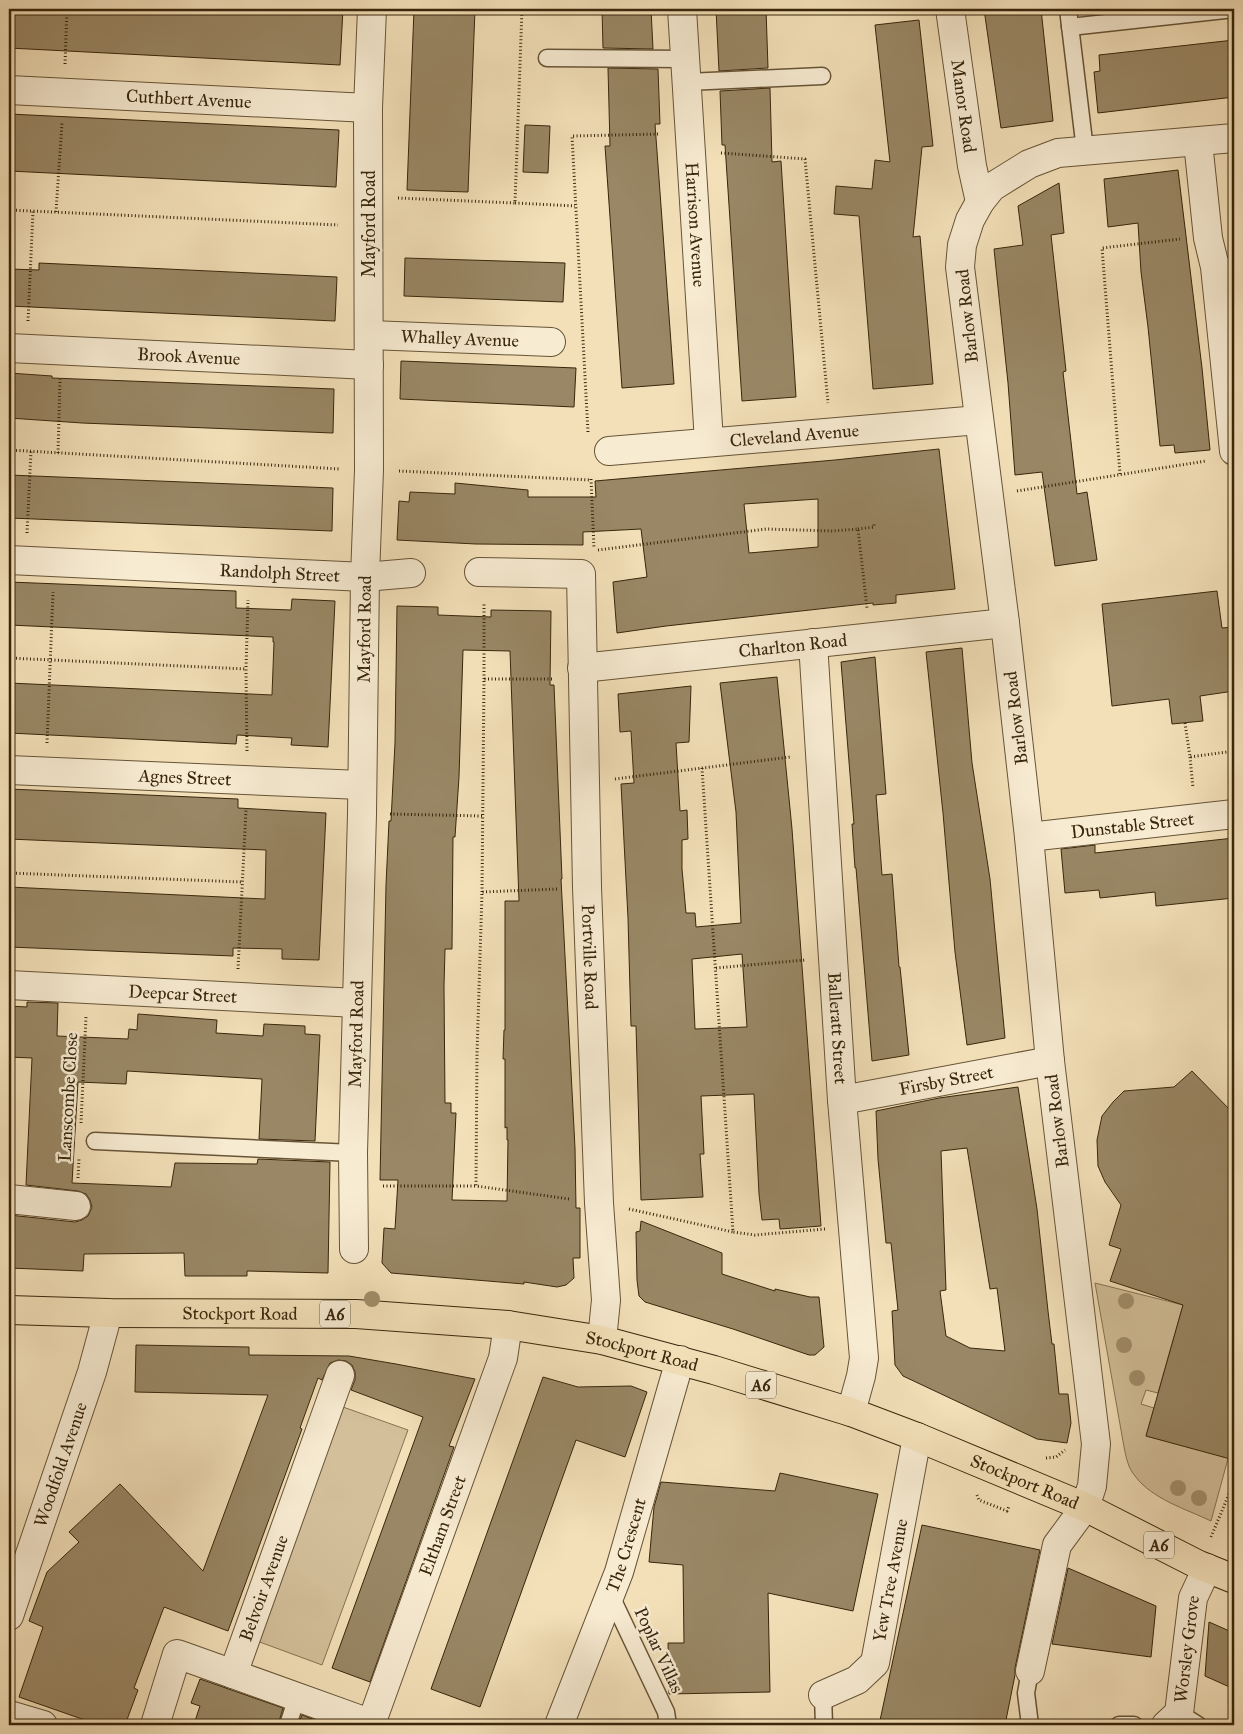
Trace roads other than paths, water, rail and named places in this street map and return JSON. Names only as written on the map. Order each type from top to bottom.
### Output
[{"type":"highway","name":"Stockport Road","points":[[9,1310],[108,1313],[356,1314],[508,1325],[602,1340],[680,1360],[850,1412],[917,1437],[1085,1507],[1203,1567],[1234,1579]]},
{"type":"street","name":"Mayford Road","points":[[354,1249],[353,1153],[369,470],[368,108],[372,9]]},
{"type":"street","name":"Harrison Avenue","points":[[682,9],[709,442]]},
{"type":"street","name":"Manor Road","points":[[950,9],[972,166],[980,202]]},
{"type":"street","name":"Cuthbert Avenue","points":[[9,90],[368,108]]},
{"type":"street","name":"Barlow Road","points":[[1030,1671],[1057,1545],[1085,1507],[1094,1478],[1095,1435],[1050,1061],[1029,837],[1005,623],[960,267],[962,245],[970,220],[980,202],[992,187],[1028,164],[1058,153],[1234,138]]},
{"type":"street","points":[[1198,142],[1208,238],[1225,267],[1225,455]]},
{"type":"street","name":"Whalley Avenue","points":[[370,335],[551,342]]},
{"type":"street","name":"Brook Avenue","points":[[18,348],[368,365]]},
{"type":"street","name":"Cleveland Avenue","points":[[609,450],[979,420]]},
{"type":"street","name":"Randolph Street","points":[[17,560],[365,577],[411,573]]},
{"type":"street","name":"Portville Road","points":[[482,572],[582,574],[582,673],[587,887],[599,1203],[606,1300],[602,1340]]},
{"type":"street","name":"Charlton Road","points":[[582,673],[813,643],[1005,623]]},
{"type":"street","name":"Balleratt Street","points":[[813,643],[842,1100],[864,1358],[861,1376],[850,1412]]},
{"type":"street","name":"Agnes Street","points":[[9,770],[362,785]]},
{"type":"street","name":"Dunstable Street","points":[[1029,837],[1234,814]]},
{"type":"street","name":"Deepcar Street","points":[[9,985],[357,1003]]},
{"type":"street","name":"Firsby Street","points":[[842,1100],[1050,1061]]},
{"type":"street","points":[[9,1199],[76,1206]]},
{"type":"street","name":"Woodfold Avenue","points":[[9,1616],[92,1372],[108,1313]]},
{"type":"street","name":"Eltham Street","points":[[373,1724],[503,1358],[508,1325]]},
{"type":"street","name":"The Crescent","points":[[559,1725],[619,1572],[680,1360]]},
{"type":"street","name":"Belvoir Avenue","points":[[232,1674],[340,1376]]},
{"type":"street","name":"Yew Tree Avenue","points":[[823,1695],[857,1680],[876,1663],[917,1437]]},
{"type":"street","name":"Worsley Grove","points":[[1181,1721],[1193,1598],[1203,1567]]},
{"type":"street","points":[[155,1725],[177,1654],[373,1724]]},
{"type":"street","points":[[9,1715],[44,1725]]},
{"type":"lane","points":[[1068,9],[1085,150]]},
{"type":"lane","points":[[1070,27],[1234,9]]},
{"type":"lane","points":[[547,58],[686,70],[822,76]]},
{"type":"lane","points":[[95,1141],[353,1153]]},
{"type":"lane","name":"Poplar Villas","points":[[610,1594],[666,1712],[668,1725]]},
{"type":"lane","points":[[1030,1671],[1026,1693],[1030,1725]]},
{"type":"lane","points":[[823,1695],[824,1725]]},
{"type":"lane","points":[[288,1725],[298,1697]]},
{"type":"lane","points":[[1120,1725],[1134,1725]]}]
